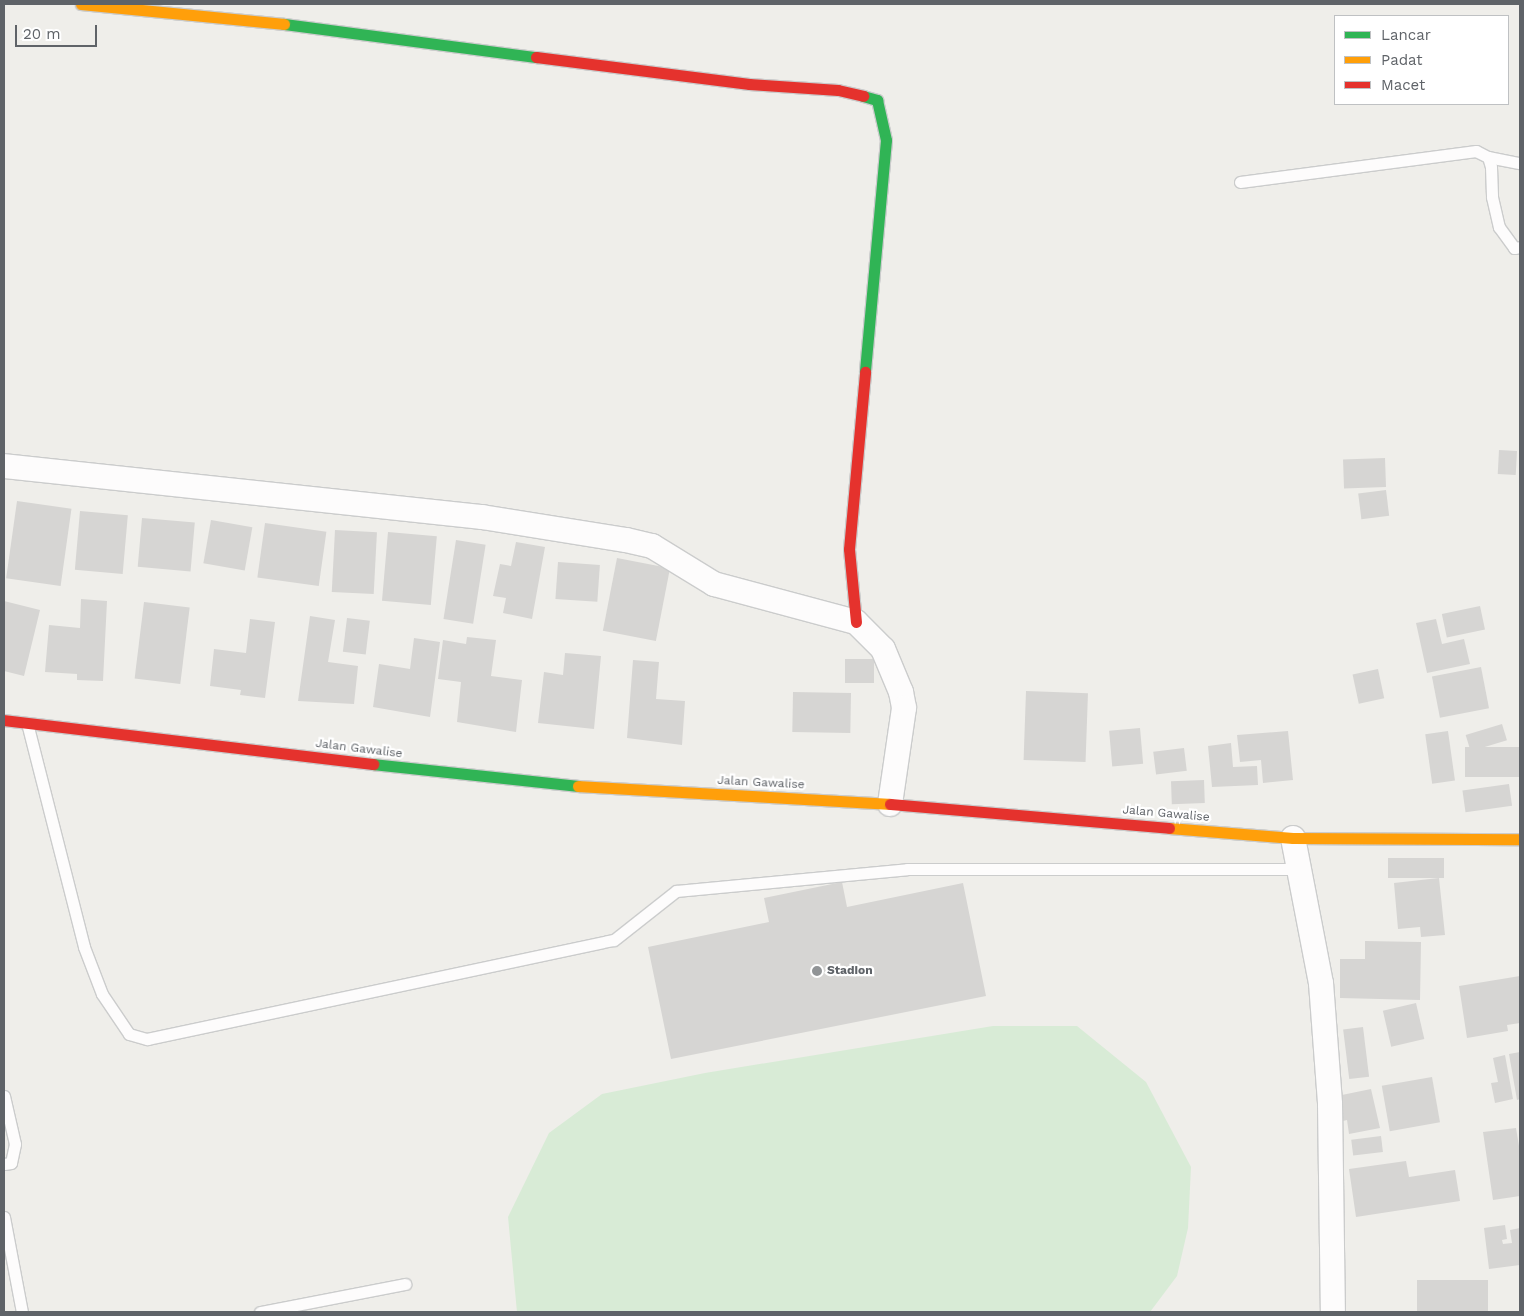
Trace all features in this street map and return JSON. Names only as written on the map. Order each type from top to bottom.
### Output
[{"type":"street","points":[[81,4],[273,23],[749,84],[838,90],[877,100],[885,125],[886,140],[849,549],[856,622]]},
{"type":"street","points":[[4,466],[482,517],[626,540],[652,546],[714,584],[856,622],[884,649],[901,692],[904,708],[890,804]]},
{"type":"street","name":"Jalan Gawalise","points":[[4,720],[536,784],[890,804],[1293,838],[1520,839]]},
{"type":"street","points":[[1293,838],[1321,983],[1330,1104],[1334,1312]]},
{"type":"lane","points":[[1240,182],[1476,151],[1488,157],[1520,163]]},
{"type":"lane","points":[[1488,157],[1499,227],[1514,248],[1520,247]]},
{"type":"lane","points":[[27,723],[84,947],[102,994],[129,1034],[147,1039],[614,940],[676,891],[908,869],[1300,869]]},
{"type":"lane","points":[[4,1096],[15,1144],[11,1162],[4,1164]]},
{"type":"lane","points":[[4,1217],[22,1312]]},
{"type":"lane","points":[[260,1312],[405,1284]]},
{"type":"green space","points":[[993,1026],[1077,1026],[1146,1082],[1191,1167],[1188,1228],[1177,1276],[1150,1312],[517,1312],[508,1217],[549,1133],[602,1094],[705,1073]]},
{"type":"building","points":[[1499,450],[1517,451],[1516,475],[1498,474]]},
{"type":"building","points":[[1385,458],[1386,487],[1344,488],[1343,459]]},
{"type":"building","points":[[1386,490],[1389,516],[1361,519],[1358,493]]},
{"type":"building","points":[[17,501],[71,509],[61,586],[6,578]]},
{"type":"building","points":[[80,511],[128,515],[123,574],[75,570]]},
{"type":"building","points":[[142,518],[195,523],[191,571],[138,567]]},
{"type":"building","points":[[211,520],[252,527],[245,571],[203,563]]},
{"type":"building","points":[[265,523],[326,532],[319,586],[257,577]]},
{"type":"building","points":[[335,530],[377,532],[374,594],[332,592]]},
{"type":"building","points":[[388,532],[437,536],[431,605],[382,601]]},
{"type":"building","points":[[456,540],[486,545],[473,624],[443,619]]},
{"type":"building","points":[[516,542],[545,547],[532,619],[503,613],[506,598],[493,596],[500,564],[511,566]]},
{"type":"building","points":[[617,558],[670,568],[656,641],[603,631]]},
{"type":"building","points":[[558,562],[600,565],[597,602],[555,599]]},
{"type":"building","points":[[81,599],[107,601],[103,681],[77,680],[77,674],[45,672],[49,625],[80,628]]},
{"type":"building","points":[[4,601],[40,610],[24,676],[4,671]]},
{"type":"building","points":[[144,602],[190,608],[180,684],[135,678]]},
{"type":"building","points":[[1480,606],[1485,629],[1447,638],[1442,614]]},
{"type":"building","points":[[310,616],[335,620],[328,662],[358,666],[354,704],[298,701]]},
{"type":"building","points":[[347,618],[370,621],[366,655],[343,652]]},
{"type":"building","points":[[250,619],[275,622],[265,698],[240,695],[241,690],[210,686],[214,649],[246,653]]},
{"type":"building","points":[[1436,619],[1442,644],[1464,639],[1470,664],[1427,673],[1416,623]]},
{"type":"building","points":[[467,637],[496,640],[491,676],[522,680],[516,732],[457,722],[461,682],[438,679],[443,640],[466,644]]},
{"type":"building","points":[[414,638],[440,642],[430,717],[373,707],[379,664],[410,669]]},
{"type":"building","points":[[565,653],[601,656],[594,729],[538,723],[544,672],[563,675]]},
{"type":"building","points":[[845,659],[874,659],[874,683],[845,683]]},
{"type":"building","points":[[633,660],[659,662],[656,699],[685,701],[682,745],[627,738]]},
{"type":"building","points":[[1481,667],[1489,708],[1440,718],[1432,677]]},
{"type":"building","points":[[1378,669],[1384,698],[1359,704],[1353,674]]},
{"type":"building","points":[[1026,691],[1088,693],[1086,762],[1024,760]]},
{"type":"building","points":[[793,692],[851,693],[850,733],[792,732]]},
{"type":"building","points":[[1502,724],[1507,740],[1471,751],[1466,735]]},
{"type":"building","points":[[1140,728],[1143,764],[1112,767],[1109,731]]},
{"type":"building","points":[[1288,731],[1293,780],[1263,783],[1261,760],[1240,762],[1237,735]]},
{"type":"building","points":[[1448,731],[1455,781],[1432,784],[1425,734]]},
{"type":"building","points":[[1231,743],[1233,767],[1257,766],[1258,785],[1212,787],[1208,746]]},
{"type":"building","points":[[1465,747],[1520,747],[1520,777],[1465,777]]},
{"type":"building","points":[[1184,748],[1187,771],[1156,775],[1153,752]]},
{"type":"building","points":[[1204,780],[1205,803],[1172,804],[1171,781]]},
{"type":"building","points":[[1509,784],[1512,806],[1466,812],[1462,791]]},
{"type":"building","points":[[1388,858],[1444,858],[1444,878],[1388,878]]},
{"type":"building","points":[[1439,878],[1445,935],[1421,937],[1420,927],[1398,929],[1394,883]]},
{"type":"building","name":"Stadion","points":[[842,882],[847,907],[963,883],[986,996],[671,1059],[648,947],[769,922],[764,898]]},
{"type":"building","points":[[1365,941],[1421,942],[1420,1000],[1340,998],[1340,959],[1365,959]]},
{"type":"building","points":[[1520,976],[1520,1023],[1507,1025],[1508,1031],[1467,1038],[1459,986]]},
{"type":"building","points":[[1416,1003],[1424,1039],[1391,1047],[1383,1011]]},
{"type":"building","points":[[1363,1027],[1369,1077],[1349,1079],[1343,1029]]},
{"type":"building","points":[[1520,1052],[1520,1099],[1517,1100],[1509,1054]]},
{"type":"building","points":[[1505,1055],[1513,1099],[1495,1103],[1491,1083],[1498,1082],[1493,1058]]},
{"type":"building","points":[[1432,1077],[1440,1122],[1390,1131],[1382,1086]]},
{"type":"building","points":[[1371,1089],[1380,1128],[1349,1134],[1347,1120],[1343,1121],[1337,1096]]},
{"type":"building","points":[[1516,1128],[1520,1152],[1520,1196],[1493,1200],[1483,1132]]},
{"type":"building","points":[[1381,1136],[1383,1152],[1353,1156],[1351,1140]]},
{"type":"building","points":[[1406,1161],[1409,1177],[1455,1170],[1460,1201],[1356,1217],[1349,1169]]},
{"type":"building","points":[[1505,1225],[1507,1239],[1502,1240],[1503,1244],[1512,1243],[1510,1230],[1520,1228],[1520,1265],[1489,1269],[1484,1228]]},
{"type":"building","points":[[1417,1280],[1488,1280],[1488,1312],[1417,1312]]},
{"type":"traffic: fast","points":[[284,24],[536,57]]},
{"type":"traffic: fast","points":[[863,96],[877,100],[886,140],[865,372]]},
{"type":"traffic: fast","points":[[373,764],[578,786]]},
{"type":"traffic: slow","points":[[81,4],[284,24]]},
{"type":"traffic: slow","points":[[578,786],[890,804]]},
{"type":"traffic: slow","points":[[1169,828],[1293,838],[1520,839]]},
{"type":"traffic: jam","points":[[536,57],[749,84],[838,90],[863,96]]},
{"type":"traffic: jam","points":[[856,622],[849,549],[865,372]]},
{"type":"traffic: jam","points":[[4,720],[373,764]]},
{"type":"traffic: jam","points":[[890,804],[1169,828]]},
{"type":"place","name":"Stadion","points":[[817,971]]}]
